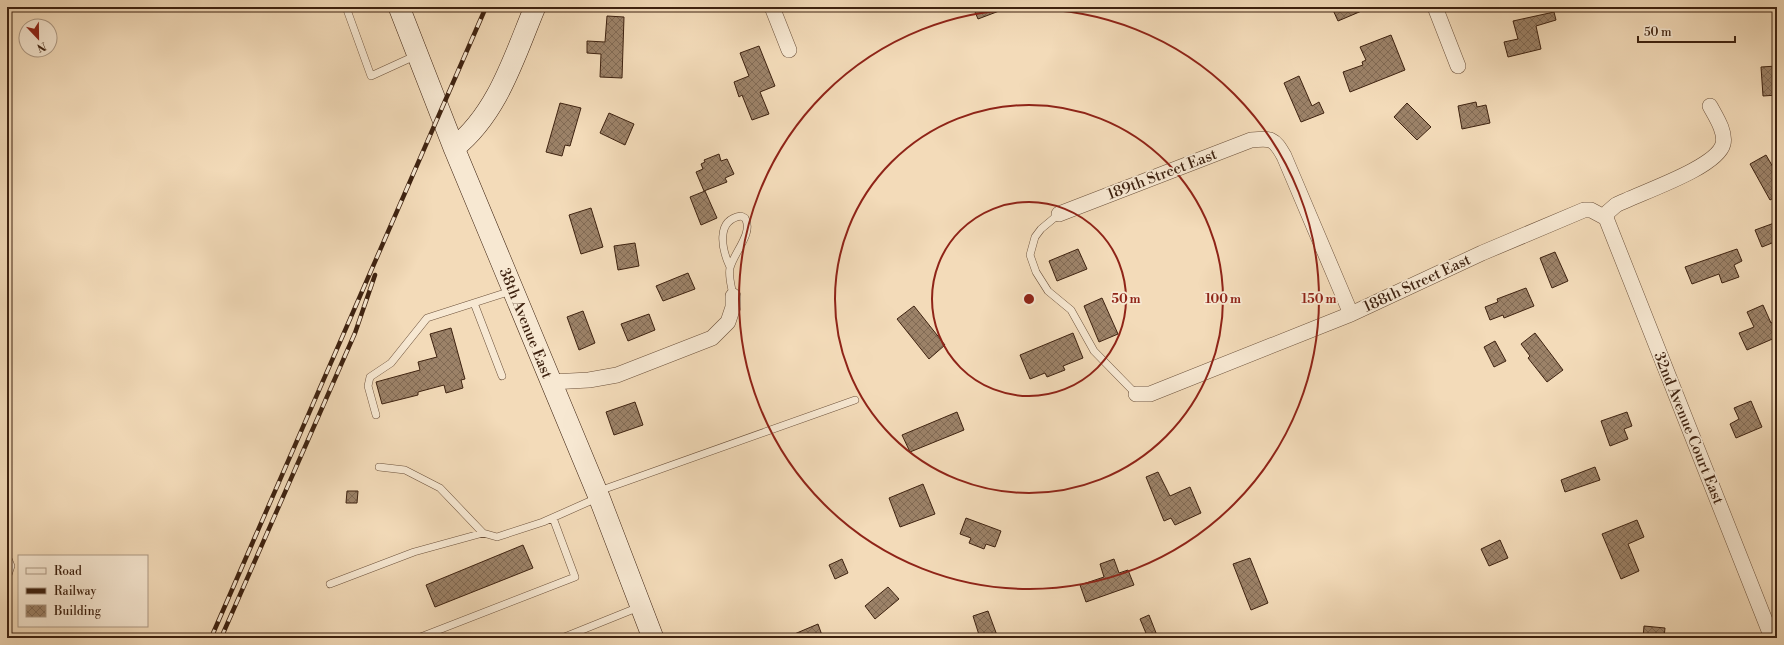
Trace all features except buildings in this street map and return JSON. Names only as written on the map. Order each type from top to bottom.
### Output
[{"type":"street","name":"38th Avenue East","points":[[400,7],[454,148],[598,494],[653,638]]},
{"type":"street","points":[[454,148],[478,125],[497,96],[535,7]]},
{"type":"street","points":[[772,7],[789,50]]},
{"type":"street","points":[[1435,7],[1458,66]]},
{"type":"street","points":[[1606,218],[1608,212],[1616,204],[1689,173],[1716,154],[1722,145],[1723,138],[1720,125],[1710,106]]},
{"type":"street","name":"189th Street East","points":[[1059,214],[1244,143],[1266,138],[1275,142],[1284,156],[1351,314]]},
{"type":"street","name":"188th Street East","points":[[1136,394],[1150,394],[1351,314],[1482,253],[1584,210],[1591,210],[1606,218]]},
{"type":"street","name":"32nd Avenue Court East","points":[[1606,218],[1772,638]]},
{"type":"street","points":[[551,382],[589,380],[617,375],[712,338],[728,322],[733,306],[733,296]]},
{"type":"lane","points":[[346,7],[371,76],[418,55]]},
{"type":"lane","points":[[1059,214],[1040,229],[1034,238],[1030,255],[1036,272],[1048,291],[1071,310],[1094,351],[1136,394]]},
{"type":"lane","points":[[730,267],[746,233],[747,221],[741,216],[733,218],[728,223],[722,234],[725,257],[730,267],[733,296]]},
{"type":"lane","points":[[376,415],[368,386],[370,377],[392,363],[427,318],[513,290]]},
{"type":"lane","points":[[474,303],[502,376]]},
{"type":"lane","points":[[379,467],[405,470],[440,488],[483,533],[497,537],[553,518],[598,494],[855,400]]},
{"type":"lane","points":[[418,638],[575,577],[553,518]]},
{"type":"lane","points":[[330,584],[414,552],[483,533]]},
{"type":"lane","points":[[7,556],[11,566],[7,578]]},
{"type":"lane","points":[[562,638],[641,606]]},
{"type":"railway","points":[[211,638],[486,7]]},
{"type":"railway","points":[[221,638],[355,333],[375,275]]}]
